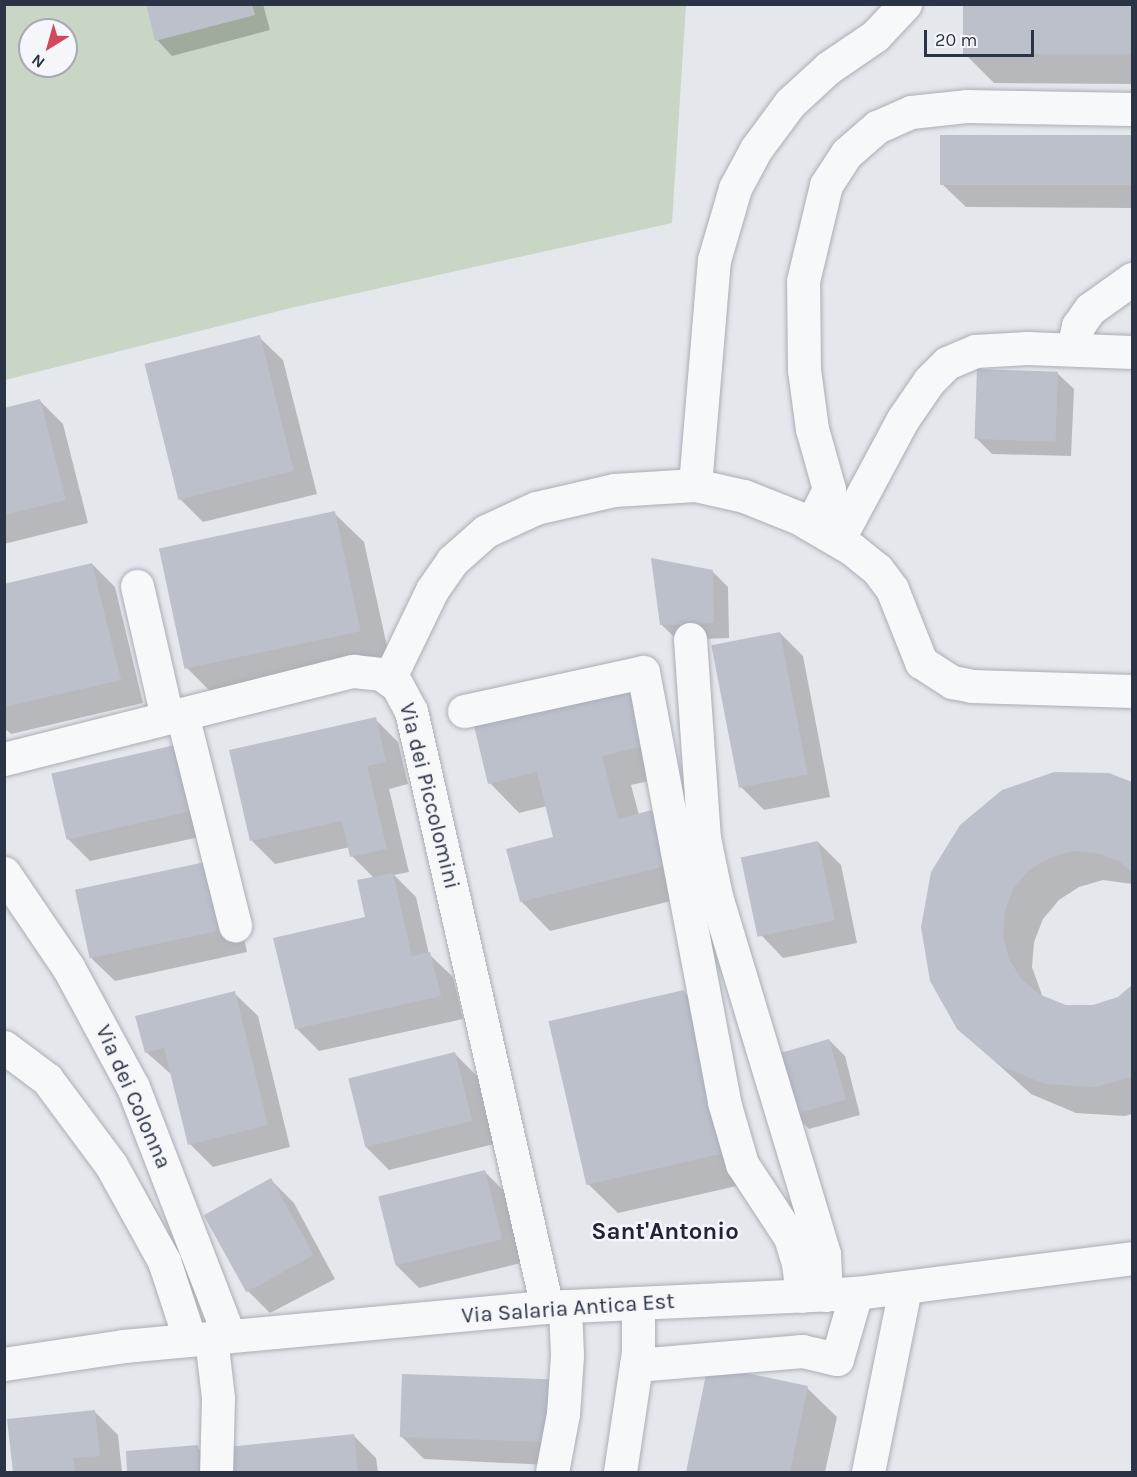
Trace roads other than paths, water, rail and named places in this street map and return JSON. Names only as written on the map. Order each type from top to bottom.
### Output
[{"type":"street","points":[[695,485],[714,260],[735,188],[756,149],[790,103],[828,68],[875,36],[906,4]]},
{"type":"street","points":[[824,533],[828,489],[812,429],[804,370],[803,281],[812,234],[826,185],[848,153],[877,127],[911,112],[966,106],[1132,109]]},
{"type":"street","points":[[1073,350],[1078,326],[1090,309],[1132,279]]},
{"type":"street","points":[[824,533],[929,381],[947,363],[975,351],[1132,352]]},
{"type":"street","points":[[388,679],[432,590],[452,561],[486,531],[536,508],[614,490],[695,485],[744,496],[824,533],[877,569],[887,582],[921,662],[935,674],[972,686],[1132,691]]},
{"type":"street","points":[[137,586],[235,925]]},
{"type":"street","points":[[636,1365],[802,1351],[837,1359],[824,1254],[713,885],[704,838],[690,639]]},
{"type":"street","name":"Via dei Piccolomini","points":[[4,759],[353,671],[372,671],[388,679],[404,693],[411,711],[567,1355],[563,1414],[552,1473]]},
{"type":"street","points":[[464,711],[643,672],[724,1102],[742,1164],[790,1237],[798,1263],[828,1295]]},
{"type":"street","name":"Via dei Colonna","points":[[4,873],[68,967],[134,1087],[210,1338]]},
{"type":"street","points":[[4,1047],[47,1079],[111,1165],[210,1338],[218,1398],[216,1473]]},
{"type":"street","name":"Via Salaria Antica Est","points":[[4,1364],[210,1338],[556,1307],[828,1295],[905,1288],[1132,1258]]},
{"type":"street","points":[[868,1473],[905,1288]]},
{"type":"street","points":[[620,1473],[636,1365],[638,1303]]},
{"type":"district","name":"Sant'Antonio","points":[[665,1232]]}]
